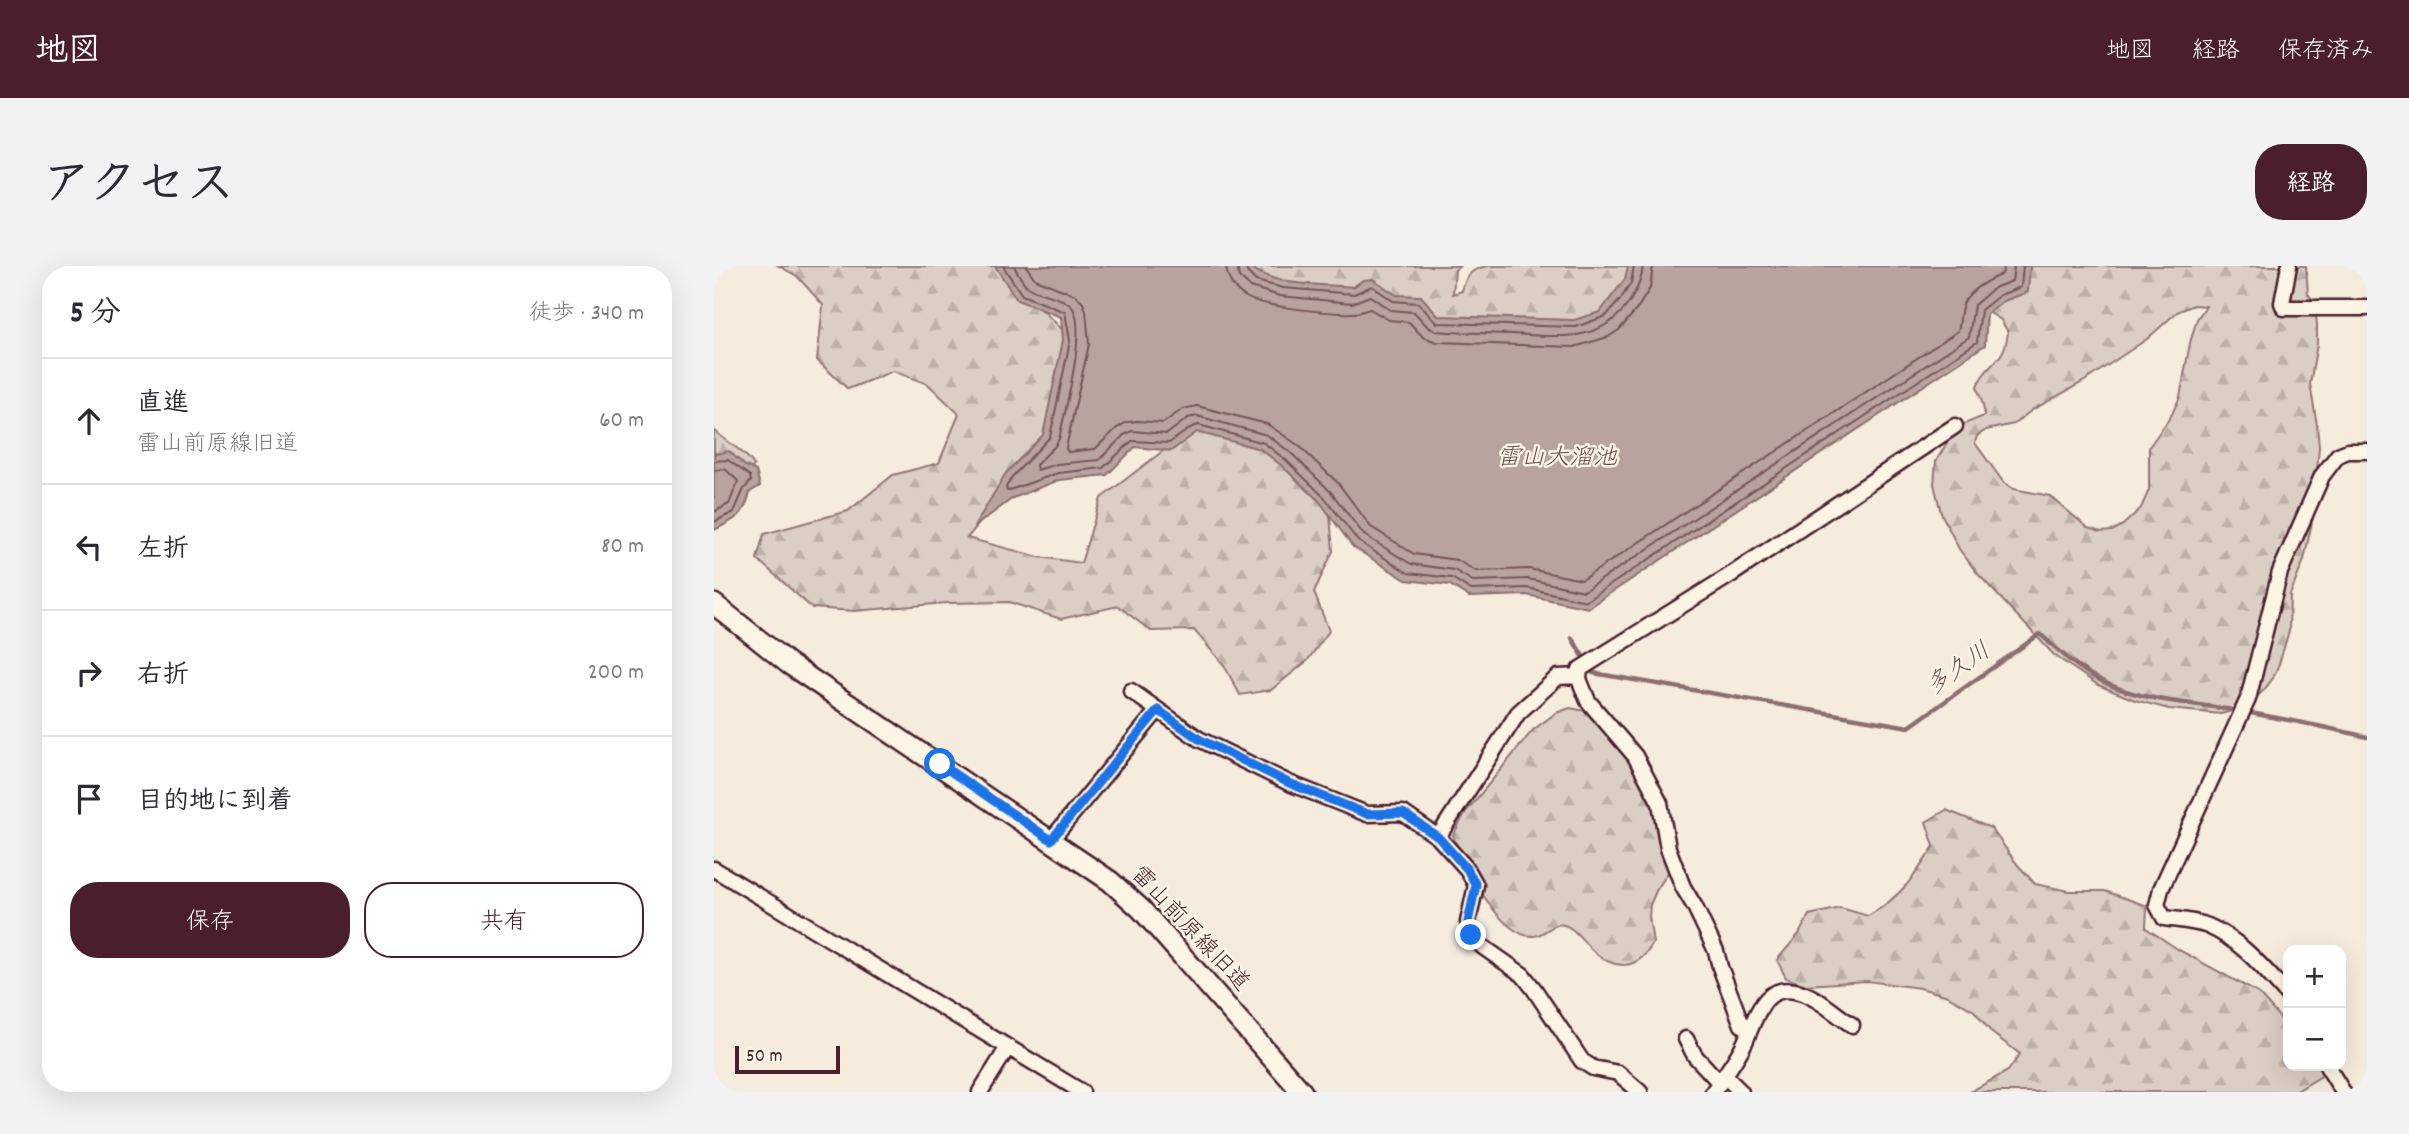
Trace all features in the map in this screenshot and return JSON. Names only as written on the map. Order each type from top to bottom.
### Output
[{"type":"street","points":[[2289,266],[2282,303],[2284,308],[2367,308]]},
{"type":"street","points":[[1438,837],[1518,713],[1558,677],[1584,669],[1955,426]]},
{"type":"street","points":[[2283,990],[2254,958],[2229,937],[2206,925],[2164,918],[2157,905],[2161,888],[2248,699],[2280,572],[2322,476],[2338,456],[2348,451],[2367,451]]},
{"type":"street","name":"雷山前原線旧道","points":[[714,604],[789,664],[1110,881],[1141,909],[1303,1092]]},
{"type":"street","points":[[1584,669],[1582,690],[1588,701],[1635,757],[1660,803],[1668,848],[1683,887],[1716,951],[1742,1025],[1750,1028]]},
{"type":"street","points":[[1131,691],[1199,739],[1289,783],[1367,814],[1403,813],[1438,837],[1467,869],[1476,885],[1468,922],[1471,935],[1483,947],[1523,975],[1582,1061],[1593,1068],[1618,1073],[1640,1092]]},
{"type":"street","points":[[1051,840],[1158,710]]},
{"type":"street","points":[[714,869],[1082,1092]]},
{"type":"street","points":[[1719,1083],[1744,1043],[1764,1001],[1774,992],[1787,990],[1804,993],[1852,1025]]},
{"type":"street","points":[[1686,1039],[1695,1056],[1719,1083],[1741,1092]]},
{"type":"street","points":[[980,1092],[1008,1047]]},
{"type":"street","points":[[2330,1071],[2343,1092]]},
{"type":"green space","points":[[779,266],[997,266],[1069,336],[1048,440],[967,538],[1039,557],[1081,563],[1101,498],[1201,422],[1258,436],[1328,492],[1333,551],[1314,592],[1329,631],[1307,661],[1271,690],[1240,695],[1224,665],[1194,630],[1151,631],[1118,606],[1061,619],[1009,602],[947,603],[854,611],[812,608],[757,559],[764,534],[848,511],[893,475],[939,463],[959,414],[928,384],[893,371],[848,389],[817,360],[823,305],[797,276]]},
{"type":"green space","points":[[1231,266],[1460,266],[1455,270],[1453,294],[1462,291],[1465,281],[1473,271],[1488,266],[1638,266],[1639,284],[1589,327],[1469,329],[1272,290]]},
{"type":"green space","points":[[1999,266],[2306,266],[2308,294],[2313,300],[2317,323],[2317,344],[2310,384],[2319,447],[2313,517],[2304,560],[2290,595],[2289,631],[2279,664],[2264,690],[2249,704],[2221,714],[2169,709],[2135,700],[2098,685],[2054,655],[1978,574],[1959,549],[1941,513],[1934,484],[1936,461],[1950,438],[1964,424],[1984,416],[1977,386],[2003,351],[2008,332],[2001,320],[1984,309]],"holes":[[[2194,305],[2206,306],[2197,319],[2190,343],[2180,397],[2171,416],[2149,447],[2149,490],[2141,508],[2123,525],[2112,531],[2101,532],[2088,528],[2050,496],[2014,489],[2004,483],[1975,443],[1977,436],[1986,430],[2014,424],[2032,410],[2083,382],[2147,339],[2177,312]]]},
{"type":"green space","points":[[714,430],[750,460],[754,465],[750,471],[727,456],[714,453]]},
{"type":"green space","points":[[1570,708],[1591,712],[1664,799],[1670,814],[1676,850],[1671,868],[1650,905],[1653,943],[1640,959],[1625,965],[1600,957],[1564,925],[1556,925],[1534,936],[1521,934],[1509,925],[1473,880],[1453,835],[1465,813],[1533,730],[1556,713]]},
{"type":"green space","points":[[1946,810],[1991,828],[2035,884],[2069,891],[2105,891],[2147,906],[2146,928],[2179,950],[2258,993],[2283,1021],[2283,1071],[2322,1071],[2323,1075],[2295,1092],[1970,1092],[2008,1071],[2020,1054],[1992,1033],[1974,1011],[1948,996],[1920,988],[1867,981],[1806,985],[1786,978],[1777,960],[1799,934],[1809,915],[1841,908],[1868,916],[1898,894],[1934,846],[1926,822]]},
{"type":"water","name":"雷山大溜池","points":[[995,266],[1250,266],[1271,278],[1299,283],[1353,287],[1363,280],[1373,279],[1396,295],[1421,296],[1438,316],[1574,320],[1600,312],[1625,279],[1628,266],[2030,266],[2028,292],[2004,301],[1987,314],[1985,345],[1588,608],[1527,595],[1469,597],[1450,585],[1406,580],[1353,547],[1320,502],[1260,449],[1197,432],[1171,451],[1135,447],[1107,475],[1059,480],[1013,498],[974,527],[1006,473],[1043,435],[1063,340],[1061,317],[1017,300]]},
{"type":"water","points":[[729,451],[744,465],[756,471],[760,486],[750,492],[745,507],[738,516],[714,530],[714,452],[716,454]]},
{"type":"waterway","name":"多久川","points":[[1572,638],[1593,673],[1909,727],[2040,634],[2084,670],[2127,691],[2367,737]]},
{"type":"route","points":[[940,764],[1051,840],[1158,710],[1199,739],[1289,783],[1367,814],[1403,813],[1438,837],[1467,869],[1476,885],[1468,922],[1471,935]]}]
